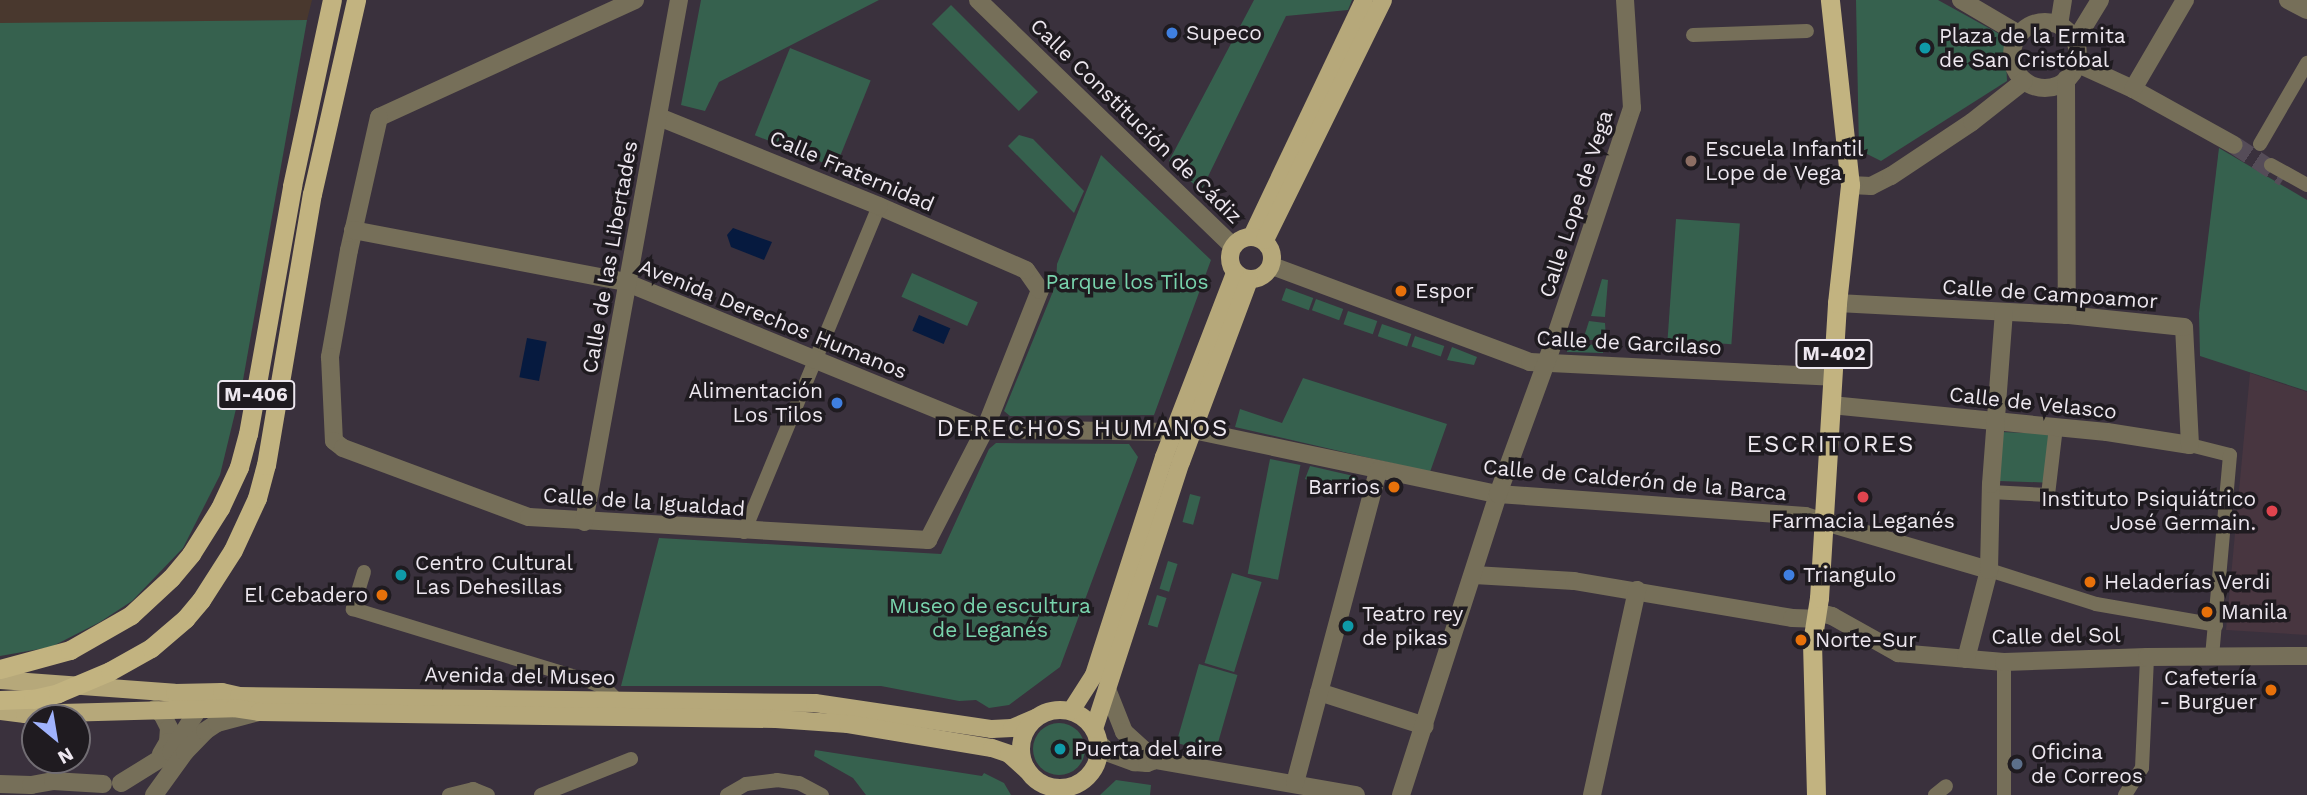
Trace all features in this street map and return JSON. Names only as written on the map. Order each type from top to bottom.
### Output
[{"type":"highway","name":"M-406","points":[[0,668],[69,650],[131,615],[171,578],[191,554],[220,508],[239,467],[248,434],[292,186],[332,0]]},
{"type":"highway","name":"M-406","points":[[0,700],[44,697],[79,685],[137,656],[164,639],[185,619],[222,570],[257,498],[266,465],[312,194],[356,0]]},
{"type":"highway","name":"M-402","points":[[1816,795],[1812,643],[1825,524],[1837,303],[1850,186],[1830,0]]},
{"type":"main road","points":[[1259,238],[1364,0]]},
{"type":"main road","points":[[1259,238],[1384,0]]},
{"type":"main road","points":[[1241,238],[1259,238],[1273,252],[1272,266],[1263,277],[1242,276],[1229,259],[1233,246],[1241,238]]},
{"type":"main road","points":[[1096,736],[1108,689],[1242,276]]},
{"type":"main road","points":[[1071,711],[1094,675],[1173,432],[1242,276]]},
{"type":"main road","name":"Avenida del Museo","points":[[0,680],[175,693],[222,692],[239,696],[616,699],[836,705],[992,729],[1012,728],[1036,718]]},
{"type":"main road","points":[[0,710],[25,714],[197,708],[259,712]]},
{"type":"main road","points":[[1059,710],[1071,711],[1088,722],[1096,736],[1099,753],[1092,771],[1077,789],[1057,788],[1036,782],[1021,757],[1021,742],[1027,729],[1036,718],[1059,710]]},
{"type":"main road","name":"Avenida del Museo","points":[[259,712],[827,722],[999,750],[1036,782]]},
{"type":"street","points":[[353,230],[379,117],[635,0]]},
{"type":"street","name":"Calle de las Libertades","points":[[584,522],[625,282],[659,117],[679,0]]},
{"type":"street","name":"Calle Constitución de Cádiz","points":[[978,0],[1233,246]]},
{"type":"street","name":"Calle Lope de Vega","points":[[1401,795],[1498,495],[1632,108],[1625,0]]},
{"type":"street","points":[[1961,0],[2019,34]]},
{"type":"street","points":[[2059,25],[2063,0]]},
{"type":"street","points":[[2075,41],[2059,25],[2036,23],[2019,34],[2012,53],[2013,63],[2024,80],[2043,88],[2053,87],[2066,79],[2077,63],[2075,41],[2100,0]]},
{"type":"street","points":[[2133,89],[2185,0]]},
{"type":"street","points":[[2288,0],[2307,10]]},
{"type":"street","points":[[1693,35],[1807,31]]},
{"type":"street","points":[[2077,63],[2133,89],[2234,145]]},
{"type":"street","points":[[2260,144],[2307,63]]},
{"type":"street","points":[[2066,79],[2067,315]]},
{"type":"street","points":[[1850,186],[1871,186],[1891,176],[1972,122],[2024,80]]},
{"type":"street","name":"Calle Fraternidad","points":[[659,117],[879,206],[1026,270],[1040,290],[985,429]]},
{"type":"street","points":[[2271,165],[2307,185]]},
{"type":"street","points":[[744,532],[879,206]]},
{"type":"street","name":"Avenida Derechos Humanos","points":[[353,230],[625,282],[985,429],[1173,432]]},
{"type":"street","name":"Calle de la Igualdad","points":[[353,230],[330,357],[333,438],[343,448],[530,517],[744,532],[928,540],[985,429]]},
{"type":"street","name":"Calle de Garcilaso","points":[[1272,266],[1530,362],[1833,377]]},
{"type":"street","name":"Calle de Campoamor","points":[[1837,303],[2067,315],[2184,327],[2190,445]]},
{"type":"street","points":[[1966,659],[1989,570],[1990,492],[2004,313]]},
{"type":"street","name":"Calle de Velasco","points":[[1831,405],[2056,427],[2190,445],[2230,455],[2216,625]]},
{"type":"street","points":[[1990,492],[2048,495],[2056,427]]},
{"type":"street","name":"Calle de Calderón de la Barca","points":[[1193,430],[1498,495],[1805,516],[1989,570]]},
{"type":"street","points":[[1295,783],[1378,471]]},
{"type":"street","points":[[1989,570],[2096,604],[2216,625],[2212,657]]},
{"type":"street","points":[[364,572],[353,608],[589,681],[605,688],[616,699]]},
{"type":"street","name":"Calle del Sol","points":[[1474,576],[1574,581],[1791,618],[1832,616],[1898,653],[2004,662],[2147,657],[2307,656]]},
{"type":"street","points":[[1592,795],[1637,590]]},
{"type":"street","points":[[2125,795],[2142,768],[2147,657]]},
{"type":"street","points":[[2004,662],[2004,795]]},
{"type":"street","points":[[1108,689],[1124,732],[1155,760]]},
{"type":"street","points":[[1319,692],[1425,726]]},
{"type":"street","points":[[0,784],[31,785],[53,781],[96,790],[121,783],[171,752],[204,700],[239,696]]},
{"type":"street","points":[[151,766],[163,751],[169,734],[166,719],[155,709]]},
{"type":"street","points":[[154,795],[185,752],[205,731],[217,723],[259,712]]},
{"type":"street","points":[[1096,736],[1109,753],[1123,759],[1147,763],[1155,760],[1353,795]]},
{"type":"street","points":[[541,795],[631,759]]},
{"type":"street","points":[[727,795],[747,785],[777,779],[799,783],[822,795]]},
{"type":"street","points":[[121,783],[139,795]]},
{"type":"street","points":[[31,785],[47,795]]},
{"type":"street","points":[[449,795],[473,789],[488,795]]},
{"type":"shaded area","points":[[0,0],[312,0],[307,20],[0,24]]},
{"type":"shaded area","name":"Instituto Psiquiátrico José Germain.","points":[[2250,373],[2307,392],[2307,635],[2226,630]]},
{"type":"green space","points":[[701,0],[879,0],[719,82],[705,111],[681,105]]},
{"type":"green space","points":[[1254,0],[1352,0],[1348,10],[1286,16],[1201,191],[1169,161]]},
{"type":"green space","points":[[1856,0],[1938,0],[2005,37],[2007,81],[1881,161],[1859,150]]},
{"type":"green space","points":[[951,5],[1038,92],[1019,111],[932,24]]},
{"type":"green space","points":[[307,20],[243,380],[220,475],[183,548],[132,601],[100,622],[51,647],[0,656],[0,23]]},
{"type":"green space","points":[[790,48],[871,81],[835,168],[755,135]]},
{"type":"green space","points":[[1019,135],[1033,139],[1084,191],[1074,213],[1008,146]]},
{"type":"green space","points":[[2219,148],[2307,200],[2307,391],[2200,356],[2199,313]]},
{"type":"green space","name":"Parque los Tilos","points":[[1101,155],[1211,260],[1154,415],[1010,416],[1004,411],[1056,284],[1057,264]]},
{"type":"green space","points":[[1676,219],[1740,223],[1731,344],[1668,340]]},
{"type":"green space","points":[[912,273],[978,302],[967,326],[901,297]]},
{"type":"green space","points":[[1602,279],[1608,280],[1605,317],[1591,316]]},
{"type":"green space","points":[[1286,288],[1313,298],[1309,310],[1282,300]]},
{"type":"green space","points":[[1316,299],[1343,309],[1339,320],[1312,310]]},
{"type":"green space","points":[[1348,311],[1377,321],[1373,334],[1343,324]]},
{"type":"green space","points":[[1589,321],[1605,323],[1606,340],[1583,340]]},
{"type":"green space","points":[[1382,324],[1411,334],[1407,346],[1378,336]]},
{"type":"green space","points":[[1415,336],[1444,346],[1441,356],[1411,346]]},
{"type":"green space","points":[[1567,343],[1603,346],[1603,353],[1567,352]]},
{"type":"green space","points":[[1452,347],[1477,357],[1474,365],[1447,360]]},
{"type":"green space","points":[[1303,378],[1447,424],[1430,472],[1235,427],[1240,409],[1282,423]]},
{"type":"green space","points":[[2001,432],[2050,434],[2048,483],[1999,481]]},
{"type":"green space","name":"Museo de escultura de Leganés","points":[[996,443],[1129,444],[1138,457],[1060,667],[1009,705],[989,708],[976,700],[959,701],[881,686],[621,686],[659,538],[941,554],[989,449]]},
{"type":"green space","points":[[1270,459],[1300,465],[1278,580],[1248,574]]},
{"type":"green space","points":[[1310,466],[1358,477],[1354,494],[1305,479]]},
{"type":"green space","points":[[1190,494],[1201,497],[1193,525],[1182,522]]},
{"type":"green space","points":[[1168,561],[1178,564],[1169,592],[1160,589]]},
{"type":"green space","points":[[1232,573],[1262,582],[1234,672],[1205,663]]},
{"type":"green space","points":[[1157,595],[1167,598],[1157,628],[1148,625]]},
{"type":"green space","points":[[1199,664],[1237,675],[1215,754],[1176,743]]},
{"type":"green space","points":[[1059,723],[1069,725],[1077,731],[1083,739],[1083,759],[1077,767],[1069,773],[1059,775],[1049,773],[1041,767],[1035,759],[1033,749],[1035,739],[1041,731],[1049,725]]},
{"type":"green space","points":[[815,750],[982,776],[984,773],[1004,783],[1011,795],[866,795],[853,778],[814,756]]},
{"type":"green space","points":[[1116,780],[1151,785],[1150,795],[1100,795]]},
{"type":"water","points":[[733,228],[772,242],[764,260],[731,247],[727,235]]},
{"type":"water","points":[[919,315],[950,328],[944,344],[912,331]]},
{"type":"water","points":[[527,338],[547,342],[539,381],[519,377]]},
{"type":"tunnel","points":[[2234,145],[2284,178]]},
{"type":"place","name":"Supeco","points":[[1172,33]]},
{"type":"place","name":"Plaza de la Ermita de San Cristóbal","points":[[1925,48]]},
{"type":"place","name":"Escuela Infantil Lope de Vega","points":[[1691,161]]},
{"type":"place","name":"Espor","points":[[1401,291]]},
{"type":"place","name":"Alimentación Los Tilos","points":[[837,403]]},
{"type":"place","name":"Barrios","points":[[1394,487]]},
{"type":"place","name":"Farmacia Leganés","points":[[1863,497]]},
{"type":"place","name":"Instituto Psiquiátrico José Germain.","points":[[2272,511]]},
{"type":"place","name":"Centro Cultural Las Dehesillas","points":[[401,575]]},
{"type":"place","name":"Triangulo","points":[[1789,575]]},
{"type":"place","name":"Heladerías Verdi","points":[[2090,582]]},
{"type":"place","name":"El Cebadero","points":[[382,595]]},
{"type":"place","name":"Manila","points":[[2207,612]]},
{"type":"place","name":"Teatro rey de pikas","points":[[1348,626]]},
{"type":"place","name":"Norte-Sur","points":[[1801,640]]},
{"type":"place","name":"Cafetería - Burguer","points":[[2271,690]]},
{"type":"place","name":"Puerta del aire","points":[[1060,749]]},
{"type":"place","name":"Oficina de Correos","points":[[2017,764]]},
{"type":"district","name":"DERECHOS HUMANOS","points":[[1083,429]]},
{"type":"district","name":"ESCRITORES","points":[[1831,445]]}]
